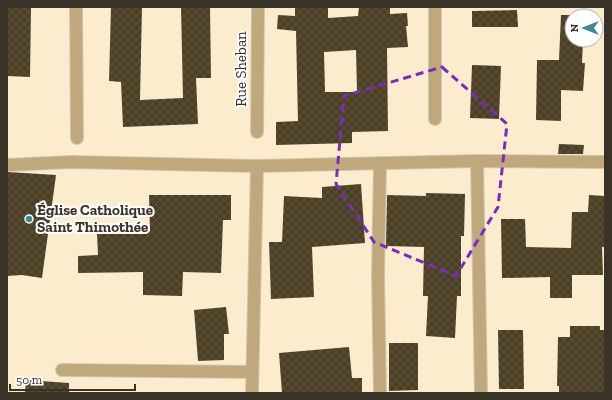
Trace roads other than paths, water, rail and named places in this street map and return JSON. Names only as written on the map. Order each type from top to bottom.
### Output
[{"type":"street","points":[[76,7],[77,138]]},
{"type":"street","name":"Rue Sheban","points":[[257,132],[258,7]]},
{"type":"street","points":[[435,7],[435,119]]},
{"type":"street","points":[[477,161],[481,393]]},
{"type":"street","points":[[7,165],[71,162],[257,166],[477,161],[605,162]]},
{"type":"street","points":[[380,163],[378,276],[380,393]]},
{"type":"street","points":[[252,393],[257,166]]},
{"type":"street","points":[[62,370],[252,372]]},
{"type":"place","name":"Église Catholique Saint Thimothée","points":[[29,219]]}]
